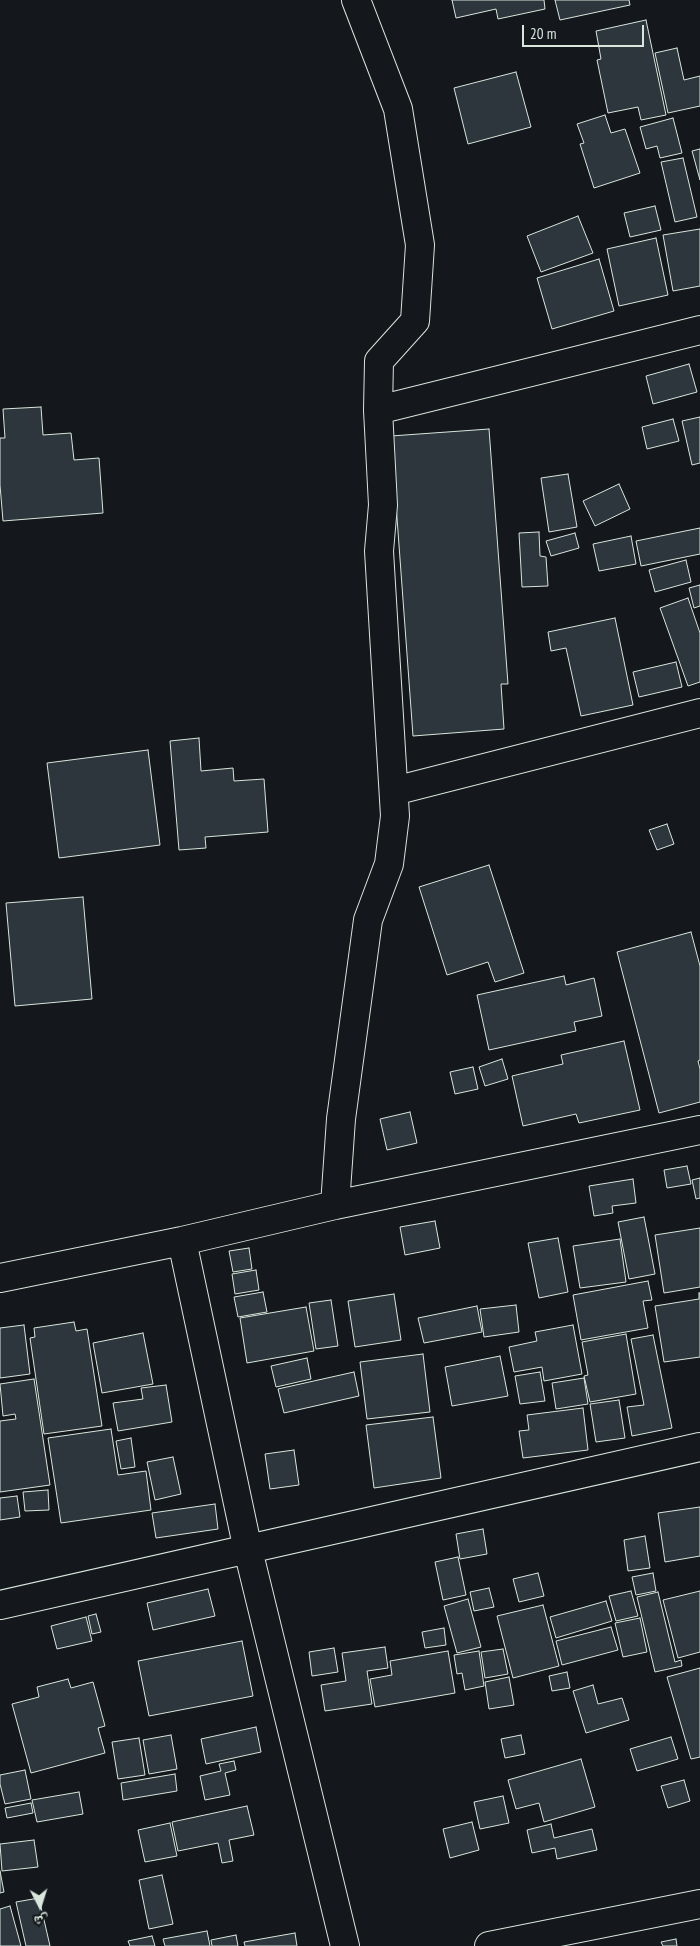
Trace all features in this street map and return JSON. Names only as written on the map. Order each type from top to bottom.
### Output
[{"type":"street","points":[[336,1205],[341,1119],[368,920],[389,864],[396,816],[379,551],[384,504],[378,410],[379,361],[415,321],[420,245],[398,109],[356,0]]},
{"type":"street","points":[[378,410],[700,330]]},
{"type":"street","points":[[394,791],[700,713]]},
{"type":"street","points":[[0,1278],[182,1241],[336,1205],[700,1130]]},
{"type":"street","points":[[182,1241],[248,1550],[345,1946]]},
{"type":"street","points":[[0,1605],[700,1447]]},
{"type":"street","points":[[488,1946],[700,1904]]},
{"type":"building","points":[[452,0],[544,0],[545,9],[498,19],[496,9],[456,18]]},
{"type":"building","points":[[555,0],[629,0],[630,5],[560,20]]},
{"type":"building","points":[[646,20],[666,115],[641,120],[638,107],[608,113],[597,60],[601,59],[596,31]]},
{"type":"building","points":[[677,48],[684,80],[700,76],[700,106],[668,113],[655,53]]},
{"type":"building","points":[[516,72],[531,127],[468,144],[454,88]]},
{"type":"building","points":[[605,115],[611,133],[625,129],[640,173],[594,188],[580,144],[584,143],[577,124]]},
{"type":"building","points":[[673,118],[682,153],[660,158],[657,146],[646,149],[640,127]]},
{"type":"building","points":[[700,149],[700,180],[692,151]]},
{"type":"building","points":[[683,158],[697,217],[675,222],[661,162]]},
{"type":"building","points":[[655,206],[661,230],[630,237],[624,213]]},
{"type":"building","points":[[578,216],[593,253],[541,272],[527,236]]},
{"type":"building","points":[[700,229],[700,286],[673,291],[663,235]]},
{"type":"building","points":[[656,238],[668,295],[619,306],[607,249]]},
{"type":"building","points":[[599,259],[614,311],[552,329],[537,278]]},
{"type":"building","points":[[689,364],[697,392],[653,404],[646,376]]},
{"type":"building","points":[[41,407],[43,435],[71,433],[74,460],[99,458],[103,513],[3,521],[0,485],[0,438],[5,438],[3,409]]},
{"type":"building","points":[[700,417],[700,463],[692,465],[682,421]]},
{"type":"building","points":[[673,419],[679,441],[647,449],[642,427]]},
{"type":"building","points":[[489,429],[508,684],[501,684],[504,729],[413,736],[391,436]]},
{"type":"building","points":[[568,474],[577,527],[549,532],[541,478]]},
{"type":"building","points":[[619,484],[630,509],[595,526],[583,501]]},
{"type":"building","points":[[700,528],[700,554],[641,566],[636,541]]},
{"type":"building","points":[[539,532],[540,556],[546,557],[548,586],[522,587],[519,533]]},
{"type":"building","points":[[575,533],[579,548],[551,556],[546,541]]},
{"type":"building","points":[[631,536],[636,564],[599,571],[593,544]]},
{"type":"building","points":[[686,560],[691,582],[655,592],[649,570]]},
{"type":"building","points":[[700,585],[700,606],[694,608],[689,588]]},
{"type":"building","points":[[688,598],[700,633],[700,682],[688,686],[660,608]]},
{"type":"building","points":[[615,618],[633,705],[581,716],[566,648],[551,651],[548,632]]},
{"type":"building","points":[[676,662],[682,687],[639,697],[633,672]]},
{"type":"building","points":[[199,738],[201,771],[233,768],[234,781],[264,779],[268,832],[205,837],[206,848],[179,850],[170,741]]},
{"type":"building","points":[[148,750],[160,845],[59,858],[47,763]]},
{"type":"building","points":[[667,824],[674,844],[657,850],[649,830]]},
{"type":"building","points":[[489,865],[524,973],[495,982],[488,962],[447,975],[419,887]]},
{"type":"building","points":[[83,897],[92,999],[15,1006],[6,903]]},
{"type":"building","points":[[691,932],[700,966],[700,1060],[698,1061],[700,1069],[700,1102],[659,1113],[617,952]]},
{"type":"building","points":[[564,976],[566,985],[594,978],[602,1016],[574,1022],[576,1031],[489,1050],[477,995]]},
{"type":"building","points":[[624,1041],[640,1110],[579,1123],[576,1114],[523,1126],[512,1076],[563,1064],[561,1055]]},
{"type":"building","points":[[502,1059],[508,1079],[485,1086],[479,1067]]},
{"type":"building","points":[[473,1067],[478,1089],[455,1094],[450,1072]]},
{"type":"building","points":[[410,1112],[417,1143],[387,1150],[380,1119]]},
{"type":"building","points":[[687,1166],[691,1184],[667,1188],[664,1170]]},
{"type":"building","points":[[700,1178],[700,1198],[696,1199],[692,1180]]},
{"type":"building","points":[[633,1179],[636,1203],[612,1206],[613,1213],[594,1216],[589,1186]]},
{"type":"building","points":[[644,1217],[655,1274],[629,1279],[618,1222]]},
{"type":"building","points":[[435,1221],[440,1248],[405,1255],[400,1227]]},
{"type":"building","points":[[700,1228],[700,1287],[664,1293],[655,1235]]},
{"type":"building","points":[[558,1238],[568,1292],[539,1298],[528,1243]]},
{"type":"building","points":[[620,1239],[626,1282],[580,1288],[573,1246]]},
{"type":"building","points":[[249,1248],[252,1269],[233,1272],[229,1251]]},
{"type":"building","points":[[256,1270],[259,1290],[235,1294],[232,1274]]},
{"type":"building","points":[[648,1281],[652,1300],[643,1301],[648,1328],[581,1340],[573,1295]]},
{"type":"building","points":[[263,1292],[267,1312],[238,1317],[234,1297]]},
{"type":"building","points":[[699,1293],[700,1357],[664,1362],[655,1306],[699,1299]]},
{"type":"building","points":[[394,1294],[401,1340],[355,1347],[348,1301]]},
{"type":"building","points":[[331,1300],[338,1346],[316,1349],[309,1303]]},
{"type":"building","points":[[516,1305],[519,1332],[484,1337],[480,1309]]},
{"type":"building","points":[[477,1306],[482,1332],[424,1343],[418,1318]]},
{"type":"building","points":[[306,1307],[314,1351],[247,1363],[240,1318]]},
{"type":"building","points":[[74,1322],[76,1331],[87,1329],[102,1426],[44,1434],[30,1338],[35,1337],[34,1328]]},
{"type":"building","points":[[24,1325],[30,1374],[0,1378],[0,1328]]},
{"type":"building","points":[[573,1325],[582,1374],[544,1381],[542,1367],[514,1372],[509,1347],[537,1341],[535,1332]]},
{"type":"building","points":[[143,1333],[153,1384],[102,1393],[93,1343]]},
{"type":"building","points":[[626,1334],[636,1394],[590,1402],[584,1376],[588,1375],[582,1342]]},
{"type":"building","points":[[653,1335],[672,1428],[632,1436],[627,1407],[644,1405],[631,1339]]},
{"type":"building","points":[[423,1354],[430,1412],[367,1419],[360,1362]]},
{"type":"building","points":[[500,1356],[508,1396],[452,1406],[445,1367]]},
{"type":"building","points":[[307,1358],[311,1379],[276,1387],[271,1366]]},
{"type":"building","points":[[354,1372],[359,1396],[284,1413],[278,1389]]},
{"type":"building","points":[[540,1372],[545,1401],[520,1404],[515,1376]]},
{"type":"building","points":[[584,1378],[588,1404],[556,1409],[552,1383]]},
{"type":"building","points":[[34,1379],[50,1485],[0,1492],[0,1421],[16,1419],[15,1414],[3,1416],[0,1384]]},
{"type":"building","points":[[166,1385],[172,1422],[118,1431],[113,1403],[143,1399],[141,1388]]},
{"type":"building","points":[[619,1400],[625,1438],[596,1442],[590,1404]]},
{"type":"building","points":[[583,1408],[588,1450],[523,1458],[519,1431],[529,1430],[527,1415]]},
{"type":"building","points":[[433,1417],[441,1478],[374,1488],[366,1425]]},
{"type":"building","points":[[111,1429],[118,1475],[146,1471],[151,1510],[61,1523],[48,1438]]},
{"type":"building","points":[[131,1438],[135,1467],[121,1469],[116,1441]]},
{"type":"building","points":[[294,1450],[299,1485],[270,1489],[265,1454]]},
{"type":"building","points":[[173,1457],[181,1494],[155,1500],[147,1462]]},
{"type":"building","points":[[48,1490],[49,1510],[25,1511],[23,1492]]},
{"type":"building","points":[[17,1496],[20,1517],[0,1520],[0,1498]]},
{"type":"building","points":[[215,1504],[218,1529],[156,1538],[152,1513]]},
{"type":"building","points":[[700,1507],[700,1556],[665,1562],[658,1513]]},
{"type":"building","points":[[483,1529],[487,1554],[460,1559],[456,1534]]},
{"type":"building","points":[[645,1536],[650,1568],[628,1571],[624,1540]]},
{"type":"building","points":[[458,1557],[466,1595],[443,1600],[435,1562]]},
{"type":"building","points":[[538,1573],[544,1596],[519,1602],[513,1579]]},
{"type":"building","points":[[653,1573],[656,1591],[636,1595],[632,1577]]},
{"type":"building","points":[[489,1588],[494,1607],[474,1611],[470,1592]]},
{"type":"building","points":[[208,1589],[215,1616],[153,1630],[147,1603]]},
{"type":"building","points":[[631,1591],[638,1616],[616,1621],[609,1596]]},
{"type":"building","points":[[700,1591],[700,1652],[678,1658],[663,1600]]},
{"type":"building","points":[[658,1592],[675,1662],[681,1660],[682,1666],[655,1672],[637,1597]]},
{"type":"building","points":[[468,1599],[481,1647],[457,1653],[444,1606]]},
{"type":"building","points":[[606,1601],[612,1621],[556,1638],[550,1617]]},
{"type":"building","points":[[543,1605],[559,1666],[513,1678],[497,1616]]},
{"type":"building","points":[[96,1614],[101,1632],[92,1634],[88,1616]]},
{"type":"building","points":[[86,1617],[92,1641],[57,1649],[51,1626]]},
{"type":"building","points":[[640,1618],[647,1652],[623,1657],[615,1623]]},
{"type":"building","points":[[611,1627],[618,1650],[562,1665],[556,1641]]},
{"type":"building","points":[[444,1628],[446,1645],[425,1648],[422,1632]]},
{"type":"building","points":[[242,1641],[253,1696],[149,1716],[138,1661]]},
{"type":"building","points":[[385,1647],[388,1668],[367,1671],[372,1704],[325,1711],[321,1685],[346,1681],[342,1653]]},
{"type":"building","points":[[334,1648],[338,1672],[312,1676],[309,1652]]},
{"type":"building","points":[[503,1649],[508,1674],[485,1678],[481,1652]]},
{"type":"building","points":[[448,1651],[455,1693],[375,1707],[370,1679],[392,1675],[390,1661]]},
{"type":"building","points":[[479,1651],[484,1686],[465,1690],[462,1673],[457,1674],[454,1655]]},
{"type":"building","points":[[700,1668],[700,1757],[691,1759],[667,1677]]},
{"type":"building","points":[[567,1672],[570,1688],[552,1691],[549,1676]]},
{"type":"building","points":[[509,1677],[514,1705],[489,1709],[485,1682]]},
{"type":"building","points":[[68,1679],[71,1688],[93,1682],[105,1726],[98,1728],[105,1753],[31,1773],[12,1704],[39,1697],[37,1687]]},
{"type":"building","points":[[593,1685],[598,1704],[622,1698],[629,1720],[586,1733],[573,1691]]},
{"type":"building","points":[[256,1727],[261,1752],[206,1764],[201,1739]]},
{"type":"building","points":[[171,1735],[177,1769],[149,1774],[143,1740]]},
{"type":"building","points":[[521,1735],[525,1754],[505,1758],[501,1739]]},
{"type":"building","points":[[671,1737],[678,1759],[637,1771],[630,1749]]},
{"type":"building","points":[[139,1738],[145,1775],[118,1779],[112,1742]]},
{"type":"building","points":[[581,1759],[595,1807],[544,1822],[539,1803],[516,1809],[508,1780]]},
{"type":"building","points":[[234,1761],[236,1770],[225,1773],[230,1795],[205,1800],[200,1776],[221,1771],[219,1764]]},
{"type":"building","points":[[25,1770],[31,1799],[5,1804],[0,1784],[0,1775]]},
{"type":"building","points":[[175,1774],[177,1791],[123,1800],[121,1783]]},
{"type":"building","points":[[684,1780],[690,1801],[668,1808],[661,1786]]},
{"type":"building","points":[[79,1792],[83,1814],[37,1822],[32,1800]]},
{"type":"building","points":[[503,1796],[509,1823],[480,1829],[474,1802]]},
{"type":"building","points":[[31,1803],[33,1813],[7,1818],[5,1808]]},
{"type":"building","points":[[247,1806],[254,1835],[229,1840],[233,1861],[222,1863],[218,1843],[178,1851],[172,1822]]},
{"type":"building","points":[[472,1822],[479,1850],[450,1858],[443,1829]]},
{"type":"building","points":[[170,1823],[177,1856],[145,1862],[138,1830]]},
{"type":"building","points":[[551,1824],[554,1838],[592,1829],[597,1850],[557,1859],[555,1848],[532,1853],[527,1830]]},
{"type":"building","points":[[34,1840],[38,1867],[2,1871],[0,1844]]},
{"type":"building","points":[[0,1871],[4,1892],[0,1893]]},
{"type":"building","points":[[162,1875],[173,1924],[149,1929],[139,1880]]},
{"type":"building","points":[[39,1898],[50,1946],[26,1946],[16,1902]]},
{"type":"building","points":[[10,1906],[21,1946],[0,1946],[0,1909]]},
{"type":"building","points":[[207,1931],[210,1946],[165,1946],[163,1939]]},
{"type":"building","points":[[295,1933],[297,1946],[245,1946],[244,1942]]},
{"type":"building","points":[[236,1935],[238,1946],[212,1946],[211,1940]]},
{"type":"building","points":[[152,1936],[155,1946],[130,1946],[128,1941]]},
{"type":"building","points":[[676,1939],[677,1946],[663,1946],[661,1942]]}]
